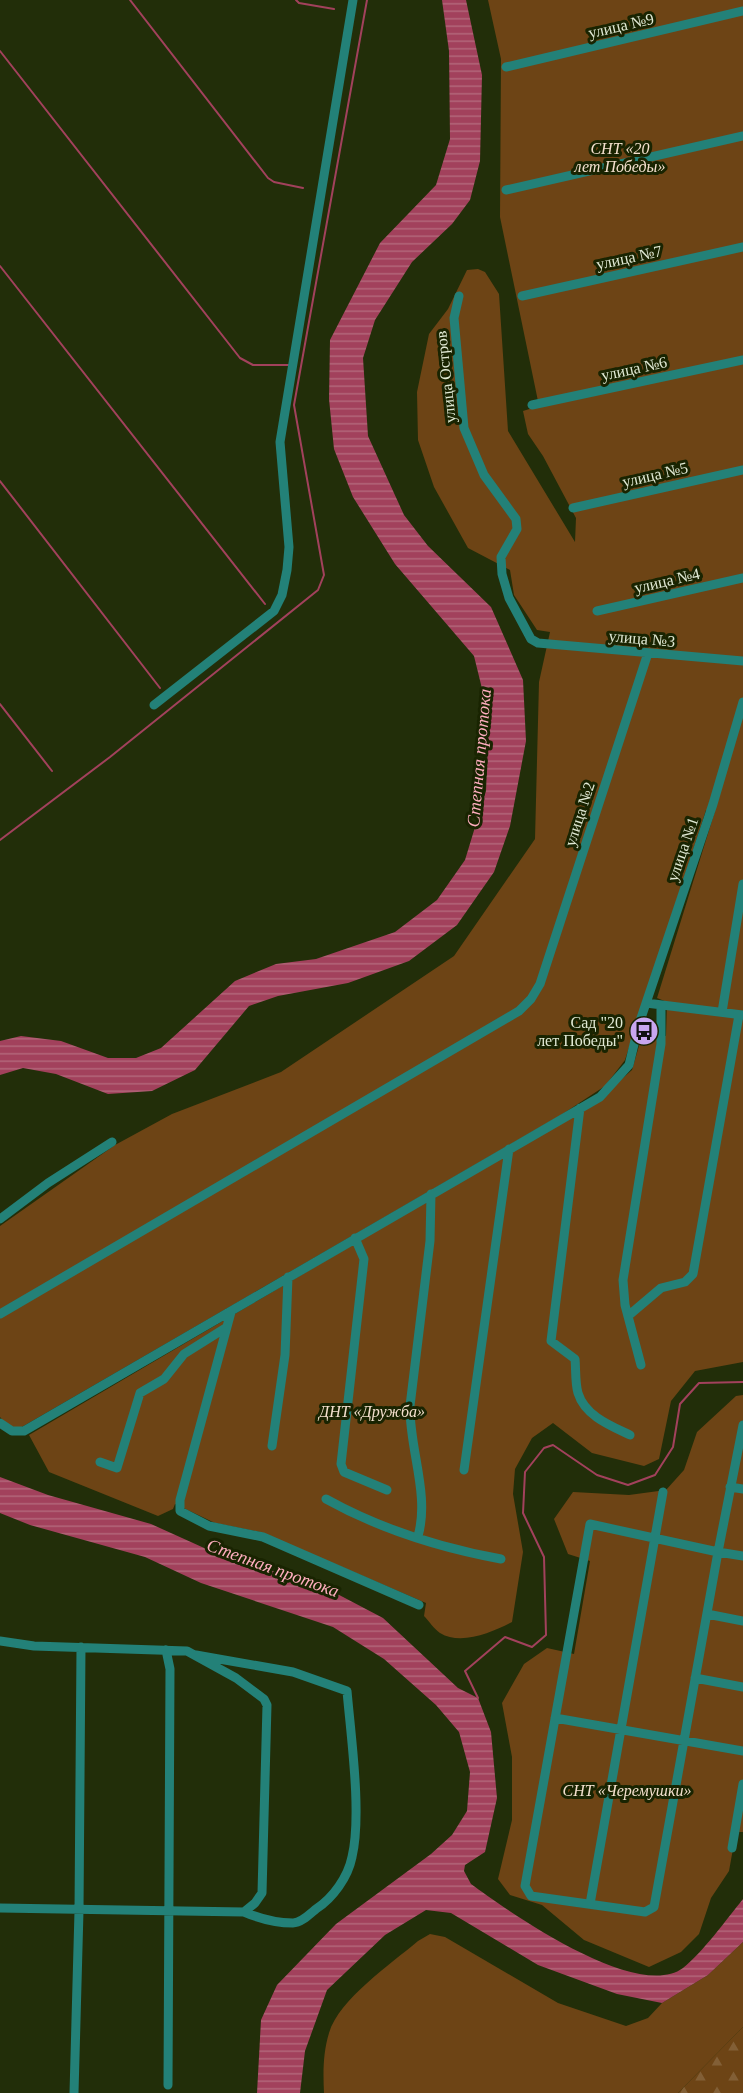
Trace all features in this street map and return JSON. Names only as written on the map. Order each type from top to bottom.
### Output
[{"type":"street","points":[[154,705],[274,611],[282,595],[289,547],[280,442],[353,0]]},
{"type":"street","name":"улица №9","points":[[506,67],[743,11]]},
{"type":"street","points":[[506,190],[743,136]]},
{"type":"street","name":"улица №7","points":[[522,296],[743,247]]},
{"type":"street","name":"улица Остров","points":[[459,296],[454,318],[464,428],[484,475],[516,519],[517,529],[501,557],[502,574],[509,598],[531,639],[538,643]]},
{"type":"street","name":"улица №6","points":[[532,405],[743,360]]},
{"type":"street","name":"улица №5","points":[[573,508],[743,470]]},
{"type":"street","name":"улица №4","points":[[597,611],[743,578]]},
{"type":"street","name":"улица №3","points":[[538,643],[743,661]]},
{"type":"street","name":"улица №2","points":[[0,1314],[519,1011],[531,999],[540,984],[648,653]]},
{"type":"street","name":"улица №1","points":[[0,1423],[12,1431],[24,1431],[600,1097],[629,1065],[646,1003],[713,804],[743,702]]},
{"type":"street","points":[[722,1012],[743,884]]},
{"type":"street","points":[[628,1316],[662,1288],[685,1282],[693,1274],[741,1015],[646,1003]]},
{"type":"street","points":[[641,1365],[628,1316],[623,1280],[661,1044],[661,1006]]},
{"type":"street","points":[[580,1108],[551,1341],[575,1359],[578,1393],[588,1410],[607,1425],[630,1435]]},
{"type":"street","points":[[0,1220],[48,1183],[112,1142]]},
{"type":"street","points":[[464,1470],[509,1149]]},
{"type":"street","points":[[418,1536],[421,1526],[420,1487],[410,1429],[410,1406],[430,1241],[431,1194]]},
{"type":"street","points":[[355,1238],[364,1259],[340,1464],[344,1473],[387,1490]]},
{"type":"street","points":[[272,1446],[285,1355],[288,1277]]},
{"type":"street","points":[[231,1312],[180,1500],[180,1511],[209,1526],[264,1537],[419,1605]]},
{"type":"street","points":[[100,1462],[117,1468],[140,1393],[144,1388],[164,1379],[184,1354],[227,1327]]},
{"type":"street","points":[[743,1425],[730,1487],[718,1552],[707,1614],[695,1678],[654,1907],[645,1912],[531,1896],[525,1890],[590,1524],[655,1536],[718,1552],[743,1556]]},
{"type":"street","points":[[730,1487],[743,1490]]},
{"type":"street","points":[[590,1904],[663,1492]]},
{"type":"street","points":[[326,1499],[363,1519],[418,1536],[452,1550],[501,1559]]},
{"type":"street","points":[[707,1614],[743,1620]]},
{"type":"street","points":[[0,1641],[166,1650],[293,1672],[347,1691],[354,1792],[354,1844],[345,1876],[321,1906],[297,1922],[261,1919],[244,1912],[0,1908]]},
{"type":"street","points":[[74,2093],[79,1911],[81,1647]]},
{"type":"street","points":[[166,1650],[170,1669],[171,1910],[168,2085]]},
{"type":"street","points":[[196,1655],[255,1692],[267,1705],[262,1893],[244,1912]]},
{"type":"street","points":[[695,1678],[743,1687]]},
{"type":"street","points":[[555,1718],[743,1751]]},
{"type":"street","points":[[732,1848],[743,1784]]},
{"type":"green space","name":"СНТ «20 лет Победы»","points":[[488,0],[743,0],[743,1362],[695,1371],[671,1401],[659,1459],[644,1466],[592,1453],[553,1423],[532,1438],[515,1469],[513,1494],[523,1552],[512,1622],[477,1636],[457,1638],[440,1633],[424,1616],[426,1603],[260,1532],[215,1523],[175,1504],[173,1509],[158,1516],[49,1472],[29,1435],[597,1101],[632,1070],[643,1032],[666,1036],[667,1002],[657,998],[715,811],[706,810],[625,1060],[605,1086],[561,1115],[20,1428],[8,1427],[0,1417],[0,1226],[115,1145],[172,1114],[281,1072],[454,956],[535,839],[539,682],[550,632],[537,630],[514,595],[510,570],[468,548],[434,487],[418,440],[417,392],[429,334],[448,309],[467,270],[478,269],[485,272],[499,294],[508,431],[575,542],[576,518],[543,456],[528,434],[523,411],[539,406],[500,217],[501,59]]},
{"type":"green space","name":"СНТ «Черемушки»","points":[[743,1395],[743,1832],[736,1832],[729,1871],[711,1898],[699,1934],[681,1952],[649,1967],[584,1940],[542,1905],[510,1895],[498,1879],[512,1820],[512,1757],[502,1703],[524,1664],[547,1648],[574,1654],[590,1561],[568,1554],[554,1519],[573,1492],[629,1495],[666,1490],[684,1470],[697,1432],[736,1396]]},
{"type":"green space","points":[[430,1934],[445,1937],[558,2003],[626,2026],[648,2018],[662,2003],[708,1975],[743,1942],[743,2027],[678,2093],[324,2093],[324,2070],[329,2033],[343,2008],[367,1983],[418,1941]]},
{"type":"green space","points":[[743,2027],[743,2093],[678,2093]]},
{"type":"shaded area","points":[[442,0],[466,0],[482,75],[480,161],[470,200],[452,224],[412,262],[375,320],[363,358],[368,436],[404,515],[428,546],[491,607],[523,680],[526,741],[510,826],[494,872],[457,925],[409,961],[348,983],[278,996],[249,1006],[195,1070],[152,1091],[108,1094],[56,1074],[23,1068],[0,1075],[0,1041],[21,1036],[61,1041],[108,1058],[136,1058],[161,1048],[235,981],[276,964],[316,959],[395,932],[437,900],[465,860],[486,791],[489,717],[474,656],[395,564],[353,497],[334,449],[329,399],[330,340],[380,243],[436,185],[450,139],[449,51]]},
{"type":"shaded area","points":[[0,1477],[48,1495],[151,1524],[213,1552],[324,1587],[383,1618],[458,1688],[478,1698],[491,1732],[497,1798],[485,1852],[465,1865],[464,1871],[471,1884],[514,1914],[574,1949],[606,1964],[636,1973],[662,1975],[683,1968],[698,1954],[743,1899],[743,1942],[708,1975],[662,2003],[617,1994],[538,1965],[451,1913],[426,1910],[385,1935],[327,1990],[305,2051],[300,2093],[257,2093],[261,2020],[277,1985],[336,1924],[431,1854],[452,1835],[467,1811],[470,1772],[459,1732],[436,1705],[384,1659],[333,1627],[201,1583],[145,1557],[30,1525],[0,1513]]},
{"type":"waterway","points":[[130,0],[268,178],[274,182],[303,188]]},
{"type":"waterway","points":[[296,0],[299,3],[334,9]]},
{"type":"waterway","points":[[0,840],[110,757],[318,590],[324,575],[294,405],[367,0]]},
{"type":"waterway","points":[[0,51],[240,358],[253,365],[289,365]]},
{"type":"waterway","points":[[0,266],[265,604]]},
{"type":"waterway","points":[[0,481],[160,688]]},
{"type":"waterway","points":[[0,704],[52,771]]},
{"type":"waterway","points":[[478,1698],[465,1671],[505,1637],[532,1647],[546,1635],[544,1557],[523,1513],[525,1472],[544,1448],[553,1445],[597,1475],[628,1485],[655,1475],[673,1447],[680,1404],[699,1383],[743,1382]]},
{"type":"place","name":"Сад \"20 лет Победы\"","points":[[644,1031]]},
{"type":"water label","name":"Степная протока","points":[[479,758]]},
{"type":"water label","name":"Степная протока","points":[[273,1568]]},
{"type":"park label","name":"ДНТ «Дружба»","points":[[372,1411]]}]
